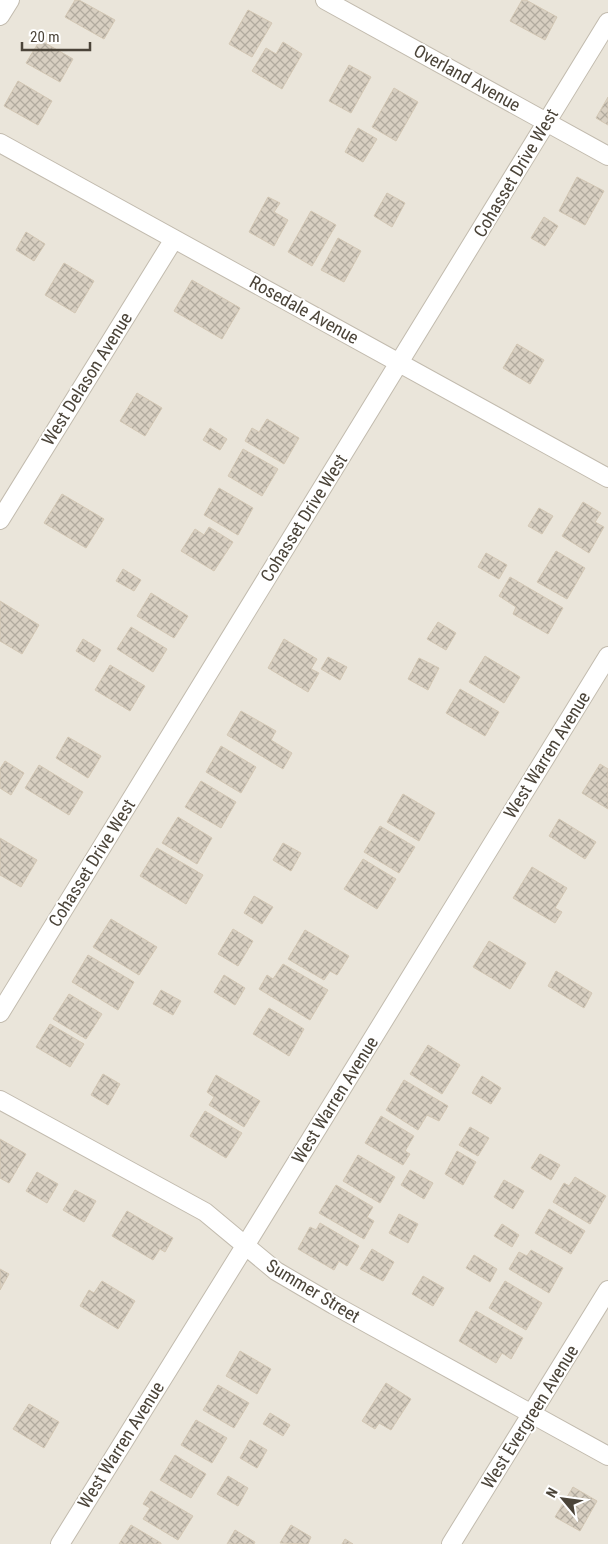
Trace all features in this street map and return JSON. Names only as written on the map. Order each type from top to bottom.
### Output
[{"type":"street","points":[[0,16],[10,0]]},
{"type":"street","name":"Overland Avenue","points":[[325,0],[608,156]]},
{"type":"street","name":"Cohasset Drive West","points":[[0,1014],[608,22]]},
{"type":"street","name":"Rosedale Avenue","points":[[0,143],[608,478]]},
{"type":"street","name":"West Delason Avenue","points":[[0,520],[174,238]]},
{"type":"street","name":"West Warren Avenue","points":[[60,1544],[608,656]]},
{"type":"street","name":"Summer Street","points":[[0,1100],[205,1212],[276,1272],[608,1456]]},
{"type":"street","name":"West Evergreen Avenue","points":[[451,1544],[608,1290]]},
{"type":"shaded area","points":[[0,0],[608,0],[608,1544],[0,1544]]},
{"type":"building","points":[[75,0],[79,0],[115,20],[104,39],[65,17]]},
{"type":"building","points":[[522,0],[526,0],[557,17],[545,40],[510,21]]},
{"type":"building","points":[[248,10],[272,23],[252,57],[229,44]]},
{"type":"building","points":[[40,40],[73,59],[60,82],[26,63]]},
{"type":"building","points":[[283,42],[302,54],[282,89],[252,71],[266,48],[276,54]]},
{"type":"building","points":[[349,65],[371,77],[351,113],[329,101]]},
{"type":"building","points":[[18,81],[52,101],[38,125],[4,106]]},
{"type":"building","points":[[394,88],[418,102],[396,141],[372,127]]},
{"type":"building","points":[[608,97],[608,125],[596,118]]},
{"type":"building","points":[[358,128],[377,139],[363,162],[345,152]]},
{"type":"building","points":[[577,177],[604,191],[585,225],[559,211]]},
{"type":"building","points":[[387,193],[405,203],[392,227],[374,216]]},
{"type":"building","points":[[268,197],[280,203],[274,212],[288,220],[274,246],[249,232]]},
{"type":"building","points":[[311,211],[336,225],[312,266],[288,252]]},
{"type":"building","points":[[544,217],[558,226],[545,246],[531,238]]},
{"type":"building","points":[[26,232],[45,244],[34,261],[16,250]]},
{"type":"building","points":[[338,238],[361,251],[344,282],[321,270]]},
{"type":"building","points":[[64,263],[94,281],[75,313],[45,295]]},
{"type":"building","points":[[192,280],[240,308],[222,339],[174,311]]},
{"type":"building","points":[[517,344],[544,360],[530,384],[503,368]]},
{"type":"building","points":[[137,393],[162,408],[145,436],[120,421]]},
{"type":"building","points":[[267,419],[299,438],[284,464],[245,441],[252,428],[259,432]]},
{"type":"building","points":[[210,428],[227,439],[220,450],[203,440]]},
{"type":"building","points":[[243,449],[278,469],[262,496],[228,476]]},
{"type":"building","points":[[219,488],[253,508],[238,535],[204,515]]},
{"type":"building","points":[[62,494],[104,519],[86,548],[44,523]]},
{"type":"building","points":[[583,502],[601,513],[595,522],[604,527],[589,553],[562,536]]},
{"type":"building","points":[[539,508],[553,516],[542,534],[528,526]]},
{"type":"building","points":[[209,527],[233,542],[214,571],[181,551],[195,529],[204,535]]},
{"type":"building","points":[[556,551],[585,568],[567,599],[537,582]]},
{"type":"building","points":[[486,553],[507,565],[499,579],[478,567]]},
{"type":"building","points":[[123,569],[141,580],[134,591],[116,581]]},
{"type":"building","points":[[510,577],[563,608],[548,634],[513,614],[516,607],[499,596]]},
{"type":"building","points":[[151,593],[188,616],[174,638],[137,616]]},
{"type":"building","points":[[0,601],[39,625],[22,654],[0,641]]},
{"type":"building","points":[[438,622],[456,633],[446,650],[427,639]]},
{"type":"building","points":[[131,627],[167,649],[153,672],[117,649]]},
{"type":"building","points":[[83,639],[101,650],[94,662],[76,651]]},
{"type":"building","points":[[284,639],[317,659],[311,669],[319,673],[308,692],[268,668]]},
{"type":"building","points":[[485,656],[520,677],[504,703],[469,682]]},
{"type":"building","points":[[328,657],[347,667],[340,680],[321,669]]},
{"type":"building","points":[[419,658],[439,668],[428,690],[408,679]]},
{"type":"building","points":[[110,665],[145,686],[130,711],[95,690]]},
{"type":"building","points":[[460,689],[499,712],[485,736],[446,713]]},
{"type":"building","points":[[241,711],[276,731],[271,740],[292,753],[283,769],[227,735]]},
{"type":"building","points":[[68,737],[101,756],[88,778],[56,758]]},
{"type":"building","points":[[221,746],[256,767],[241,793],[206,772]]},
{"type":"building","points":[[5,761],[24,773],[11,795],[0,788],[0,769]]},
{"type":"building","points":[[600,764],[608,769],[608,809],[582,793]]},
{"type":"building","points":[[39,765],[83,792],[69,815],[25,788]]},
{"type":"building","points":[[201,781],[236,802],[221,828],[185,807]]},
{"type":"building","points":[[403,794],[435,813],[419,841],[387,822]]},
{"type":"building","points":[[178,817],[212,838],[197,864],[162,843]]},
{"type":"building","points":[[559,819],[596,842],[585,859],[549,836]]},
{"type":"building","points":[[380,826],[415,847],[399,873],[364,852]]},
{"type":"building","points":[[0,838],[37,860],[21,887],[0,875]]},
{"type":"building","points":[[283,843],[301,853],[291,871],[273,860]]},
{"type":"building","points":[[157,848],[203,875],[186,904],[140,876]]},
{"type":"building","points":[[363,859],[396,879],[377,909],[344,889]]},
{"type":"building","points":[[532,867],[567,888],[555,908],[562,912],[555,923],[513,898]]},
{"type":"building","points":[[254,896],[273,907],[262,924],[244,913]]},
{"type":"building","points":[[111,919],[157,947],[139,975],[93,947]]},
{"type":"building","points":[[233,929],[253,941],[238,966],[218,954]]},
{"type":"building","points":[[305,930],[349,956],[337,975],[330,971],[324,980],[288,959]]},
{"type":"building","points":[[489,941],[526,963],[510,989],[473,967]]},
{"type":"building","points":[[88,955],[134,982],[118,1010],[72,982]]},
{"type":"building","points":[[283,964],[328,990],[310,1020],[259,989],[267,975],[273,979]]},
{"type":"building","points":[[556,971],[592,993],[584,1008],[548,986]]},
{"type":"building","points":[[224,975],[245,988],[235,1005],[214,992]]},
{"type":"building","points":[[161,990],[181,1001],[173,1015],[153,1004]]},
{"type":"building","points":[[69,994],[102,1014],[86,1039],[53,1019]]},
{"type":"building","points":[[269,1008],[304,1029],[289,1056],[253,1034]]},
{"type":"building","points":[[50,1024],[84,1044],[70,1067],[36,1047]]},
{"type":"building","points":[[428,1045],[460,1065],[442,1094],[410,1074]]},
{"type":"building","points":[[103,1074],[120,1084],[108,1105],[91,1095]]},
{"type":"building","points":[[216,1075],[260,1101],[244,1127],[209,1105],[214,1097],[207,1092]]},
{"type":"building","points":[[482,1076],[501,1088],[491,1104],[472,1093]]},
{"type":"building","points":[[404,1080],[448,1106],[439,1121],[427,1115],[418,1130],[386,1110]]},
{"type":"building","points":[[205,1111],[242,1133],[226,1158],[190,1136]]},
{"type":"building","points":[[381,1116],[414,1136],[405,1151],[410,1154],[403,1165],[365,1143]]},
{"type":"building","points":[[470,1127],[489,1138],[478,1156],[459,1145]]},
{"type":"building","points":[[0,1139],[26,1154],[9,1183],[0,1178]]},
{"type":"building","points":[[457,1151],[476,1162],[463,1185],[445,1174]]},
{"type":"building","points":[[540,1154],[560,1165],[551,1180],[531,1168]]},
{"type":"building","points":[[358,1155],[395,1177],[380,1203],[343,1181]]},
{"type":"building","points":[[410,1170],[433,1183],[424,1199],[401,1185]]},
{"type":"building","points":[[37,1172],[58,1184],[47,1203],[26,1191]]},
{"type":"building","points":[[575,1177],[606,1196],[590,1224],[553,1202],[564,1183],[569,1186]]},
{"type":"building","points":[[504,1180],[524,1191],[513,1209],[494,1197]]},
{"type":"building","points":[[336,1185],[373,1207],[367,1217],[374,1221],[364,1239],[319,1213]]},
{"type":"building","points":[[75,1190],[96,1201],[84,1222],[63,1210]]},
{"type":"building","points":[[549,1209],[585,1231],[571,1254],[535,1233]]},
{"type":"building","points":[[127,1211],[173,1238],[165,1252],[160,1249],[153,1260],[112,1236]]},
{"type":"building","points":[[399,1214],[418,1224],[408,1243],[389,1233]]},
{"type":"building","points":[[320,1223],[359,1246],[347,1266],[339,1261],[334,1270],[298,1249],[310,1227],[316,1230]]},
{"type":"building","points":[[502,1224],[519,1235],[512,1247],[494,1236]]},
{"type":"building","points":[[372,1249],[394,1262],[383,1281],[360,1269]]},
{"type":"building","points":[[531,1250],[563,1268],[549,1293],[509,1269],[519,1252],[527,1256]]},
{"type":"building","points":[[474,1255],[497,1269],[490,1282],[466,1268]]},
{"type":"building","points":[[0,1269],[9,1274],[0,1290]]},
{"type":"building","points":[[423,1276],[444,1288],[433,1306],[412,1294]]},
{"type":"building","points":[[102,1281],[135,1301],[118,1329],[80,1306],[89,1290],[94,1293]]},
{"type":"building","points":[[505,1281],[542,1303],[526,1330],[489,1308]]},
{"type":"building","points":[[476,1311],[523,1338],[511,1359],[502,1353],[496,1363],[459,1341]]},
{"type":"building","points":[[240,1351],[271,1369],[257,1394],[226,1376]]},
{"type":"building","points":[[386,1383],[411,1399],[391,1430],[379,1423],[375,1429],[362,1421]]},
{"type":"building","points":[[218,1385],[249,1403],[234,1428],[203,1410]]},
{"type":"building","points":[[29,1404],[59,1422],[44,1448],[13,1429]]},
{"type":"building","points":[[270,1413],[290,1425],[283,1436],[263,1424]]},
{"type":"building","points":[[196,1420],[227,1438],[212,1463],[181,1445]]},
{"type":"building","points":[[250,1440],[267,1450],[257,1468],[240,1458]]},
{"type":"building","points":[[175,1455],[206,1474],[191,1498],[160,1480]]},
{"type":"building","points":[[228,1476],[248,1488],[238,1506],[217,1494]]},
{"type":"building","points":[[573,1487],[597,1501],[580,1531],[555,1517]]},
{"type":"building","points":[[151,1491],[193,1516],[178,1540],[143,1519],[150,1508],[143,1504]]},
{"type":"building","points":[[131,1525],[161,1543],[161,1544],[119,1544]]},
{"type":"building","points":[[291,1525],[311,1537],[308,1544],[280,1543]]},
{"type":"building","points":[[235,1530],[255,1542],[254,1544],[227,1544]]},
{"type":"building","points":[[345,1539],[353,1544],[342,1544]]}]
